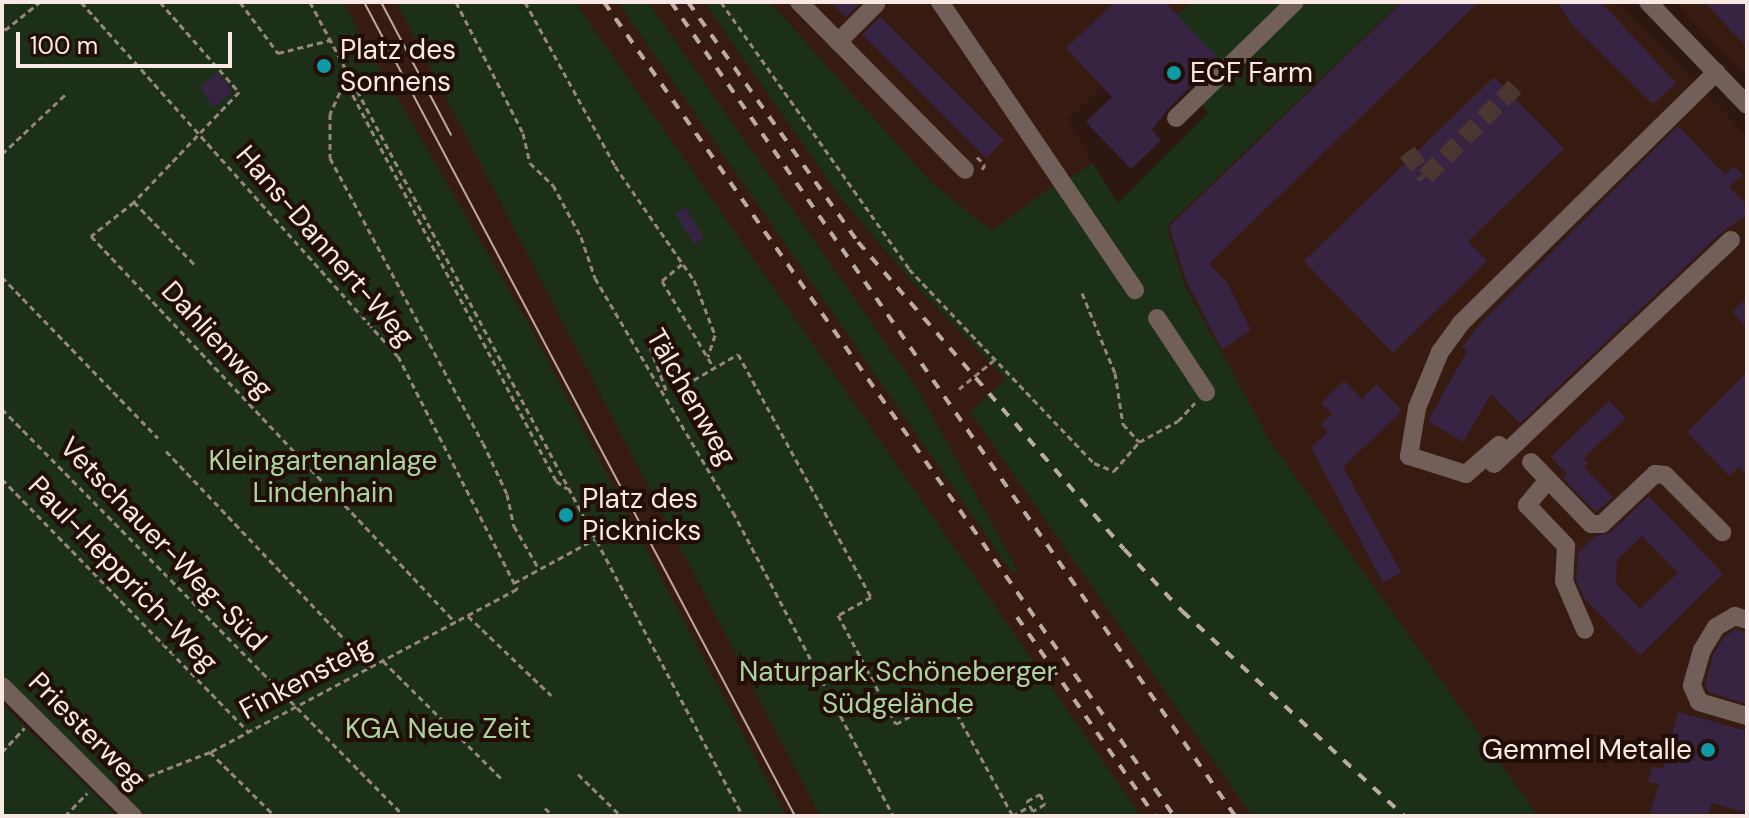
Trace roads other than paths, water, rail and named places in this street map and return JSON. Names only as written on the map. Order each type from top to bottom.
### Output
[{"type":"street","points":[[799,2],[965,170]]},
{"type":"street","points":[[940,2],[1135,290]]},
{"type":"street","points":[[1176,118],[1295,2]]},
{"type":"street","points":[[1648,2],[1747,105]]},
{"type":"street","points":[[838,42],[876,4]]},
{"type":"street","points":[[1716,72],[1461,323],[1440,352],[1417,408],[1409,456],[1466,474],[1487,470],[1731,240]]},
{"type":"street","points":[[1157,318],[1206,392]]},
{"type":"street","points":[[1466,474],[1499,445]]},
{"type":"street","points":[[1531,462],[1591,524],[1602,524],[1655,474],[1665,475],[1722,532]]},
{"type":"street","points":[[1548,480],[1527,505],[1566,546],[1564,581],[1585,630]]},
{"type":"street","points":[[1747,620],[1735,616],[1716,627],[1702,650],[1692,686],[1699,702],[1747,716]]},
{"type":"street","name":"Priesterweg","points":[[2,686],[133,816]]},
{"type":"tunnel","points":[[1407,152],[1426,176],[1515,87]]},
{"type":"tram line","points":[[364,2],[795,816]]},
{"type":"tram line","points":[[381,2],[451,135]]},
{"type":"railway","points":[[604,2],[1174,816]]},
{"type":"railway","points":[[671,2],[1235,816]]},
{"type":"railway","points":[[688,2],[858,242],[1124,549],[1182,611],[1404,816]]},
{"type":"railway","points":[[1017,617],[1155,816]]},
{"type":"place","name":"Platz des Sonnens","points":[[324,66]]},
{"type":"place","name":"ECF Farm","points":[[1174,73]]},
{"type":"place","name":"Platz des Picknicks","points":[[566,515]]},
{"type":"place","name":"Gemmel Metalle","points":[[1708,750]]},
{"type":"park label","name":"Kleingartenanlage Lindenhain","points":[[323,477]]},
{"type":"park label","name":"Naturpark Schöneberger Südgelände","points":[[898,688]]},
{"type":"park label","name":"KGA Neue Zeit","points":[[438,729]]}]
